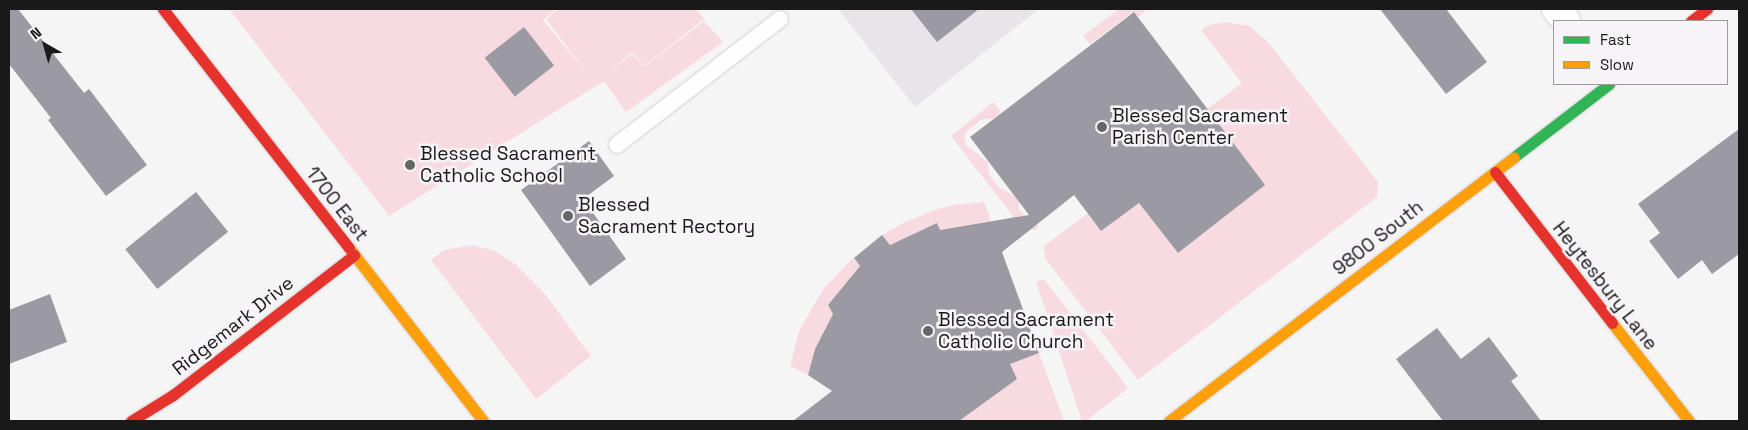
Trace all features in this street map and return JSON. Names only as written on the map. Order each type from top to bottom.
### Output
[{"type":"street","name":"1700 East","points":[[163,9],[483,421]]},
{"type":"street","points":[[1556,9],[1565,20]]},
{"type":"street","points":[[1691,20],[1707,9]]},
{"type":"street","name":"9800 South","points":[[1169,421],[1608,85]]},
{"type":"street","name":"Heytesbury Lane","points":[[1494,172],[1689,421]]},
{"type":"street","name":"Ridgemark Drive","points":[[131,421],[174,395],[354,255]]},
{"type":"lane","points":[[617,145],[780,19]]},
{"type":"shaded area","name":"Blessed Sacrament Catholic School","points":[[229,9],[557,9],[543,20],[588,75],[546,19],[559,9],[696,9],[704,19],[644,66],[632,52],[605,75],[632,54],[644,67],[704,21],[723,42],[626,112],[604,81],[389,216]]},
{"type":"shaded area","points":[[838,9],[1039,9],[915,107]]},
{"type":"shaded area","points":[[1119,9],[1148,9],[1138,17],[1133,12],[1090,44],[1083,36]]},
{"type":"shaded area","points":[[1226,22],[1249,26],[1267,41],[1378,182],[1377,197],[1138,380],[1045,258],[1044,246],[1088,213],[1101,231],[1139,203],[1178,253],[1207,109],[1242,83],[1201,30],[1209,25]]},
{"type":"shaded area","points":[[993,102],[1001,112],[995,118],[981,120],[966,132],[964,138],[967,146],[988,162],[989,173],[997,186],[1016,197],[1019,202],[1019,209],[1026,218],[1037,225],[1038,228],[1035,230],[1022,228],[951,136]]},
{"type":"shaded area","points":[[984,202],[991,221],[940,230],[937,223],[890,245],[882,235],[905,222],[938,209],[953,205]]},
{"type":"shaded area","points":[[473,245],[495,251],[515,264],[544,293],[591,356],[536,399],[431,260],[444,250]]},
{"type":"shaded area","points":[[853,258],[860,266],[828,305],[833,314],[815,349],[808,375],[790,366],[799,331],[824,288]]},
{"type":"shaded area","points":[[1044,279],[1128,388],[1086,421],[1082,421],[1036,282]]},
{"type":"shaded area","points":[[1039,353],[1064,421],[959,421],[1017,379],[1010,364]]},
{"type":"building","points":[[9,9],[18,9],[84,93],[89,89],[147,165],[106,196],[48,120],[51,118],[9,64]]},
{"type":"building","points":[[911,9],[979,9],[937,42]]},
{"type":"building","points":[[1380,9],[1446,9],[1487,62],[1446,94]]},
{"type":"building","points":[[1134,12],[1265,185],[1178,253],[1139,203],[1101,231],[1074,195],[1002,252],[1039,353],[1010,364],[1017,379],[959,421],[793,421],[832,391],[808,375],[815,349],[833,314],[828,305],[860,266],[854,258],[882,235],[890,245],[937,223],[940,230],[1029,215],[970,137]]},
{"type":"building","points":[[524,27],[554,66],[515,96],[485,58]]},
{"type":"building","points":[[1739,129],[1739,254],[1712,274],[1702,260],[1678,279],[1649,241],[1660,233],[1638,204]]},
{"type":"building","name":"Blessed Sacrament Rectory","points":[[589,141],[614,176],[583,199],[626,259],[590,286],[521,190]]},
{"type":"building","points":[[196,192],[228,232],[157,289],[125,249]]},
{"type":"building","points":[[50,294],[67,342],[9,364],[9,310]]},
{"type":"building","points":[[1437,328],[1461,359],[1489,337],[1518,376],[1511,381],[1541,421],[1443,421],[1396,359]]},
{"type":"traffic: fast","points":[[1514,157],[1608,85]]},
{"type":"traffic: slow","points":[[1169,421],[1514,157]]},
{"type":"traffic: slow","points":[[349,248],[483,421]]},
{"type":"traffic: slow","points":[[1612,323],[1689,421]]},
{"type":"traffic: jam","points":[[163,9],[349,248]]},
{"type":"traffic: jam","points":[[1692,20],[1707,9]]},
{"type":"traffic: jam","points":[[1495,172],[1612,323]]},
{"type":"traffic: jam","points":[[131,421],[173,395],[354,255]]},
{"type":"place","name":"Blessed Sacrament Parish Center","points":[[1102,127]]},
{"type":"place","name":"Blessed Sacrament Catholic School","points":[[410,165]]},
{"type":"place","name":"Blessed Sacrament Rectory","points":[[568,216]]},
{"type":"place","name":"Blessed Sacrament Catholic Church","points":[[928,331]]}]
